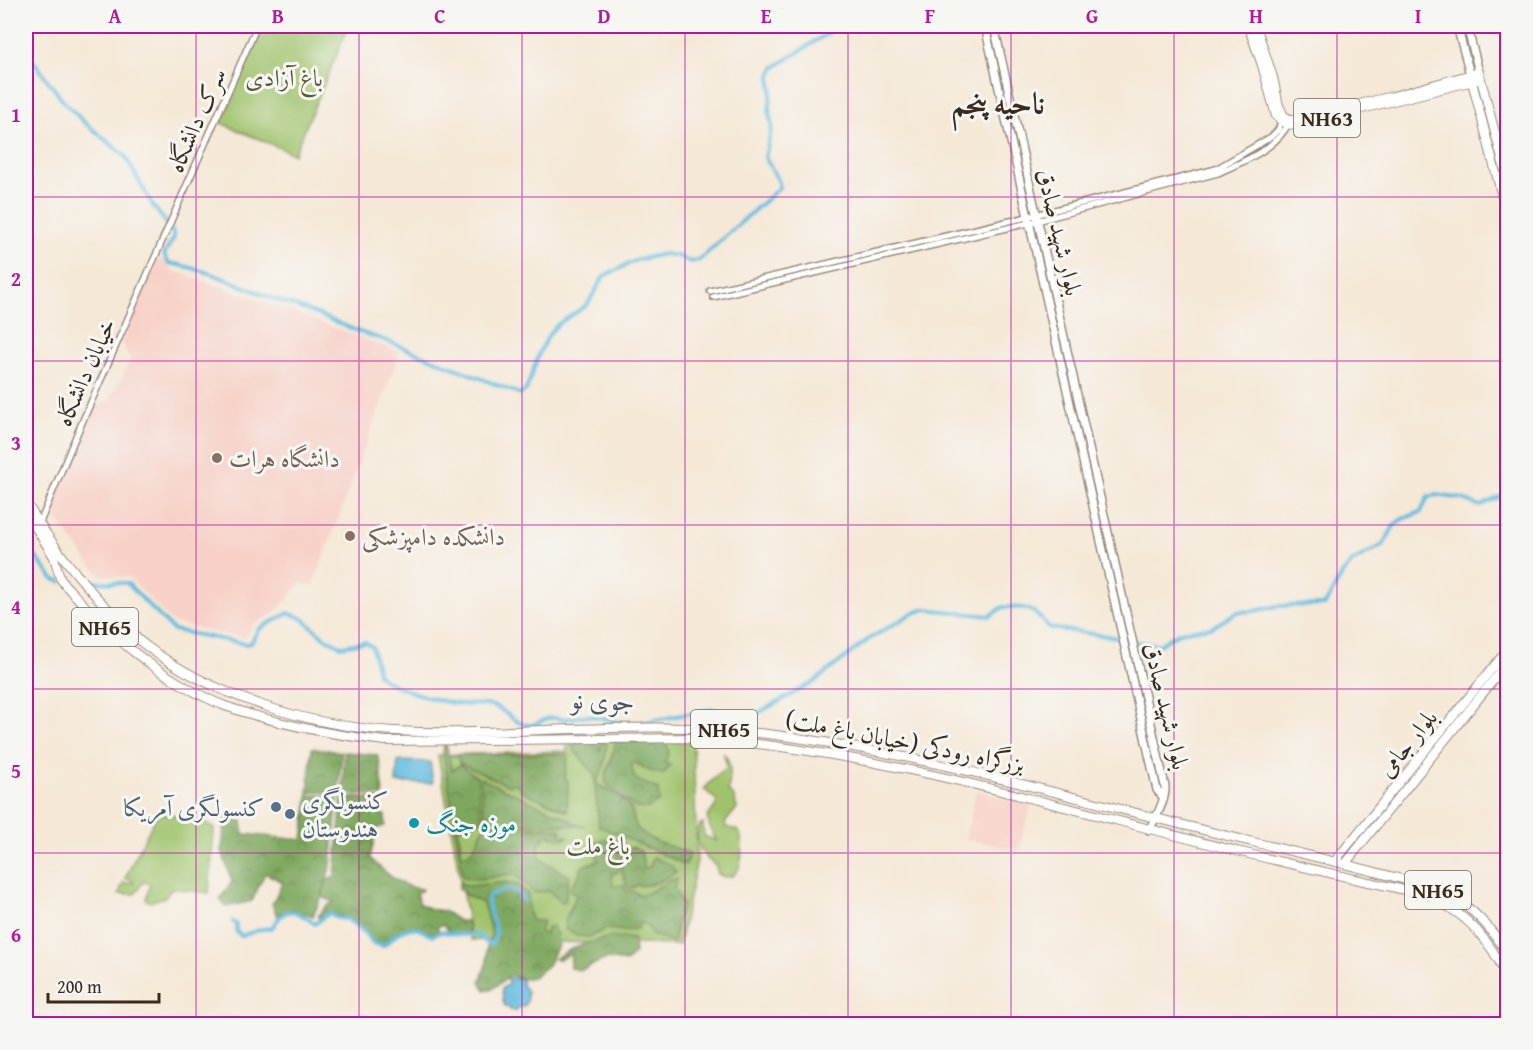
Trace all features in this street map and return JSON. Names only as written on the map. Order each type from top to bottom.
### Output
[{"type":"highway","name":"NH63","points":[[1248,26],[1276,116],[1286,120],[1480,76]]},
{"type":"highway","name":"NH63","points":[[1256,26],[1273,77],[1279,106],[1286,120]]},
{"type":"highway","points":[[1480,76],[1508,182]]},
{"type":"highway","points":[[1471,77],[1508,219]]},
{"type":"highway","name":"NH65","points":[[26,502],[54,557],[60,578]]},
{"type":"highway","name":"NH65","points":[[26,512],[68,566],[124,626]]},
{"type":"highway","points":[[60,578],[61,573],[67,571],[114,621],[124,626]]},
{"type":"highway","name":"بزرگراه رودکی (خیابان باغ ملت)","points":[[60,578],[102,624],[135,652],[174,680],[223,705],[304,728],[386,741],[701,738],[750,742],[862,759],[1389,886],[1431,900],[1450,908],[1468,922],[1491,948],[1504,969],[1508,982]]},
{"type":"highway","name":"بزرگراه رودکی (خیابان باغ ملت)","points":[[124,626],[143,644],[191,674],[230,693],[303,716],[345,726],[395,731],[690,728],[752,732],[838,743],[955,768],[1335,861]]},
{"type":"highway","name":"بلوار جامی","points":[[1335,861],[1508,649]]},
{"type":"highway","name":"بلوار جامی","points":[[1345,864],[1508,662]]},
{"type":"highway","name":"NH65","points":[[1335,861],[1437,890],[1457,900],[1476,914],[1494,933],[1508,954]]},
{"type":"main road","name":"بلوار شهید صادق","points":[[985,26],[1157,790],[1163,797]]},
{"type":"main road","name":"بلوار شهید صادق","points":[[994,26],[1165,786],[1163,797]]},
{"type":"main road","points":[[1457,26],[1471,77]]},
{"type":"main road","points":[[1467,26],[1480,76]]},
{"type":"main road","points":[[1149,830],[1163,797]]},
{"type":"street","name":"سرک دانشگاه","points":[[168,226],[256,26]]},
{"type":"street","points":[[711,294],[1028,220],[1216,169],[1271,137],[1286,120]]},
{"type":"street","name":"خیابان دانشگاه","points":[[38,528],[168,226]]},
{"type":"shaded area","name":"دانشگاه هرات","points":[[159,258],[174,271],[400,352],[313,586],[301,583],[280,608],[267,618],[255,623],[244,638],[173,623],[129,577],[101,576],[50,510],[95,405],[110,399],[117,383],[120,383],[130,359],[122,342]]},
{"type":"shaded area","points":[[976,791],[1031,804],[1019,852],[965,838]]},
{"type":"green space","name":"باغ آزادی","points":[[263,26],[349,26],[294,154],[221,123]]},
{"type":"green space","name":"باغ ملت","points":[[567,741],[693,741],[697,860],[679,945],[471,940],[438,755],[567,751]]},
{"type":"green space","points":[[603,741],[607,742],[606,753],[596,782],[598,785],[630,807],[634,823],[643,834],[690,854],[686,865],[599,826],[594,774],[568,742],[598,742],[600,751]]},
{"type":"green space","points":[[616,742],[665,742],[669,751],[665,762],[670,766],[663,774],[650,771],[635,763],[631,765],[635,779],[658,789],[659,801],[649,808],[636,808],[607,785],[605,778]]},
{"type":"green space","points":[[444,743],[452,770],[460,765],[477,777],[482,821],[456,821],[456,823],[471,824],[458,827],[462,856],[475,846],[486,824],[560,829],[562,832],[560,834],[568,837],[564,839],[546,835],[537,848],[540,849],[540,859],[569,876],[565,901],[562,903],[549,891],[534,893],[513,875],[478,879],[463,876],[443,751]]},
{"type":"green space","points":[[312,748],[342,752],[338,793],[308,792]]},
{"type":"green space","points":[[345,752],[377,755],[380,763],[383,796],[342,793]]},
{"type":"green space","points":[[568,754],[565,779],[568,781],[567,811],[521,791],[517,784],[507,785],[459,763],[458,757],[450,755]]},
{"type":"green space","points":[[724,754],[730,767],[728,791],[734,797],[737,808],[725,823],[726,827],[739,831],[742,846],[737,871],[733,876],[726,877],[718,874],[716,866],[702,853],[698,843],[698,831],[700,824],[703,823],[704,836],[717,841],[707,818],[717,801],[704,789],[727,767]]},
{"type":"green space","points":[[480,778],[576,824],[585,826],[485,822]]},
{"type":"green space","points":[[308,795],[338,797],[331,864],[313,916],[295,911],[277,915],[272,904],[283,882],[265,873],[252,901],[226,907],[220,899],[232,882],[222,851],[225,819],[242,821],[243,834],[303,840]]},
{"type":"green space","points":[[342,797],[379,799],[376,813],[385,815],[385,826],[377,828],[370,858],[400,882],[421,889],[416,894],[420,904],[430,909],[444,911],[459,921],[466,921],[469,926],[467,934],[454,933],[443,925],[437,926],[439,931],[432,933],[416,927],[396,934],[384,945],[372,942],[365,932],[347,918],[329,913],[320,921],[318,916],[325,907],[334,902],[322,897],[326,881],[335,876]]},
{"type":"green space","points":[[158,812],[201,821],[214,828],[209,893],[172,888],[165,897],[150,902],[146,899],[150,885],[144,881],[135,894],[119,894],[123,883],[133,883],[125,878]]},
{"type":"green space","points":[[609,838],[623,843],[617,860],[618,872],[612,874],[613,886],[623,885],[626,891],[644,895],[677,879],[674,888],[683,906],[673,942],[654,936],[641,922],[638,928],[626,931],[606,929],[590,937],[578,936],[565,929],[576,893],[571,892],[571,887],[584,865],[599,861],[596,854],[596,842]]},
{"type":"green space","points":[[633,847],[641,851],[644,868],[650,867],[653,857],[672,866],[676,872],[653,884],[627,887],[619,862],[624,850]]},
{"type":"green space","points":[[506,882],[517,884],[528,893],[528,911],[532,921],[543,921],[540,932],[545,935],[548,927],[552,926],[557,935],[558,946],[548,965],[533,977],[523,979],[510,975],[491,990],[485,990],[480,982],[487,962],[487,946],[492,934],[483,903],[466,895],[459,889],[459,883],[470,886]]},
{"type":"green space","points":[[610,937],[634,939],[635,953],[626,962],[606,959],[581,970],[570,968],[571,954],[555,959],[574,948]]},
{"type":"water","points":[[398,761],[430,762],[433,783],[396,783]]},
{"type":"water","points":[[508,978],[522,979],[522,985],[527,991],[527,1001],[516,1011],[510,1010],[510,1007],[505,1006],[503,1001],[502,988],[508,985]]},
{"type":"waterway","points":[[26,51],[64,102],[125,156],[153,206],[172,230],[174,238],[164,254],[168,263],[224,278],[520,394],[526,390],[540,351],[550,333],[558,324],[587,305],[604,276],[637,260],[664,254],[678,256],[690,262],[699,260],[779,188],[779,182],[765,157],[772,127],[769,112],[772,89],[770,77],[775,67],[839,26]]},
{"type":"waterway","points":[[1133,641],[1159,645],[1180,632],[1213,627],[1237,612],[1277,606],[1325,605],[1352,562],[1383,545],[1394,526],[1402,519],[1421,512],[1428,497],[1436,495],[1463,499],[1480,506],[1508,493]]},
{"type":"waterway","points":[[26,541],[27,545]]},
{"type":"waterway","points":[[31,551],[53,579],[61,582]]},
{"type":"waterway","name":"جوی نو","points":[[92,582],[127,583],[173,630],[246,644],[251,643],[259,629],[288,613],[302,618],[325,638],[341,646],[365,642],[372,646],[378,674],[393,684],[416,694],[441,700],[492,706],[528,725],[534,725],[549,718],[565,719],[585,716],[635,724],[713,709],[740,719],[751,717],[814,682],[869,639],[911,614],[925,609],[990,616],[1003,607],[1024,608],[1034,612],[1050,628],[1122,638]]},
{"type":"waterway","points":[[232,921],[236,924],[236,931],[241,936],[271,928],[280,917],[289,912],[298,913],[315,924],[328,914],[332,914],[337,918],[347,919],[364,932],[373,943],[383,946],[408,928],[422,930],[432,936],[443,932],[477,935],[491,944],[495,928],[489,909],[489,896],[509,890],[517,892],[524,901]]},
{"type":"place","name":"دانشگاه هرات","points":[[217,458]]},
{"type":"place","name":"دانشکده دامپزشکی","points":[[350,536]]},
{"type":"place","name":"کنسولگری آمریکا","points":[[276,807]]},
{"type":"place","name":"کنسولگری هندوستان","points":[[290,814]]},
{"type":"place","name":"موزه جنگ","points":[[414,823]]},
{"type":"district","name":"ناحیه پنجم","points":[[998,103]]}]
